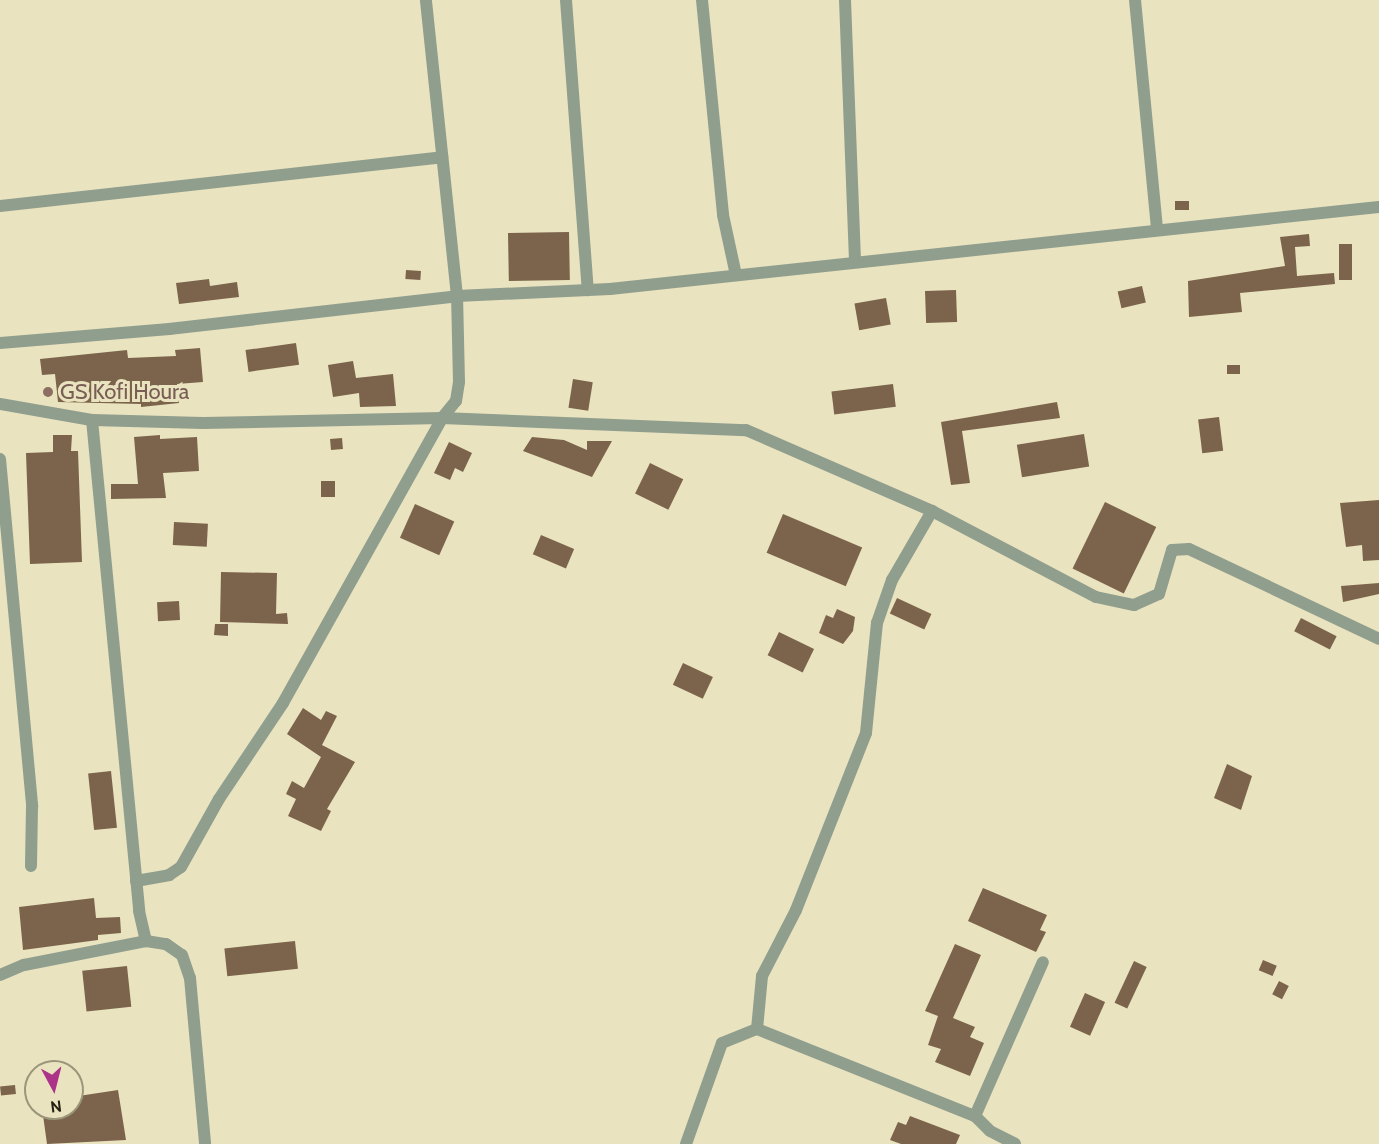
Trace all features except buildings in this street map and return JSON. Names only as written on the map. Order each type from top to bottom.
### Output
[{"type":"street","points":[[136,881],[176,872],[187,858],[219,799],[283,703],[442,418],[456,401],[459,382],[457,296],[426,0]]},
{"type":"street","points":[[567,0],[588,290]]},
{"type":"street","points":[[702,0],[723,215],[736,275]]},
{"type":"street","points":[[845,0],[855,261]]},
{"type":"street","points":[[1136,0],[1157,231]]},
{"type":"street","points":[[0,206],[442,157]]},
{"type":"street","points":[[0,344],[169,329],[457,296],[588,290],[1379,207]]},
{"type":"street","points":[[0,404],[92,420],[203,423],[442,418],[746,430],[932,511],[1096,597],[1134,605],[1159,594],[1172,550],[1189,549],[1379,639]]},
{"type":"street","points":[[92,420],[136,881],[147,940]]},
{"type":"street","points":[[0,459],[1,495],[32,807],[31,866]]},
{"type":"street","points":[[757,1029],[762,976],[796,910],[866,733],[878,623],[888,591],[932,511]]},
{"type":"street","points":[[0,975],[24,965],[147,940],[166,944],[183,955],[190,978],[205,1144]]},
{"type":"street","points":[[975,1116],[1043,963]]},
{"type":"street","points":[[686,1144],[722,1043],[757,1029],[975,1116],[990,1131],[1015,1144]]},
{"type":"place","name":"GS Kofi Houra","points":[[48,392]]}]
